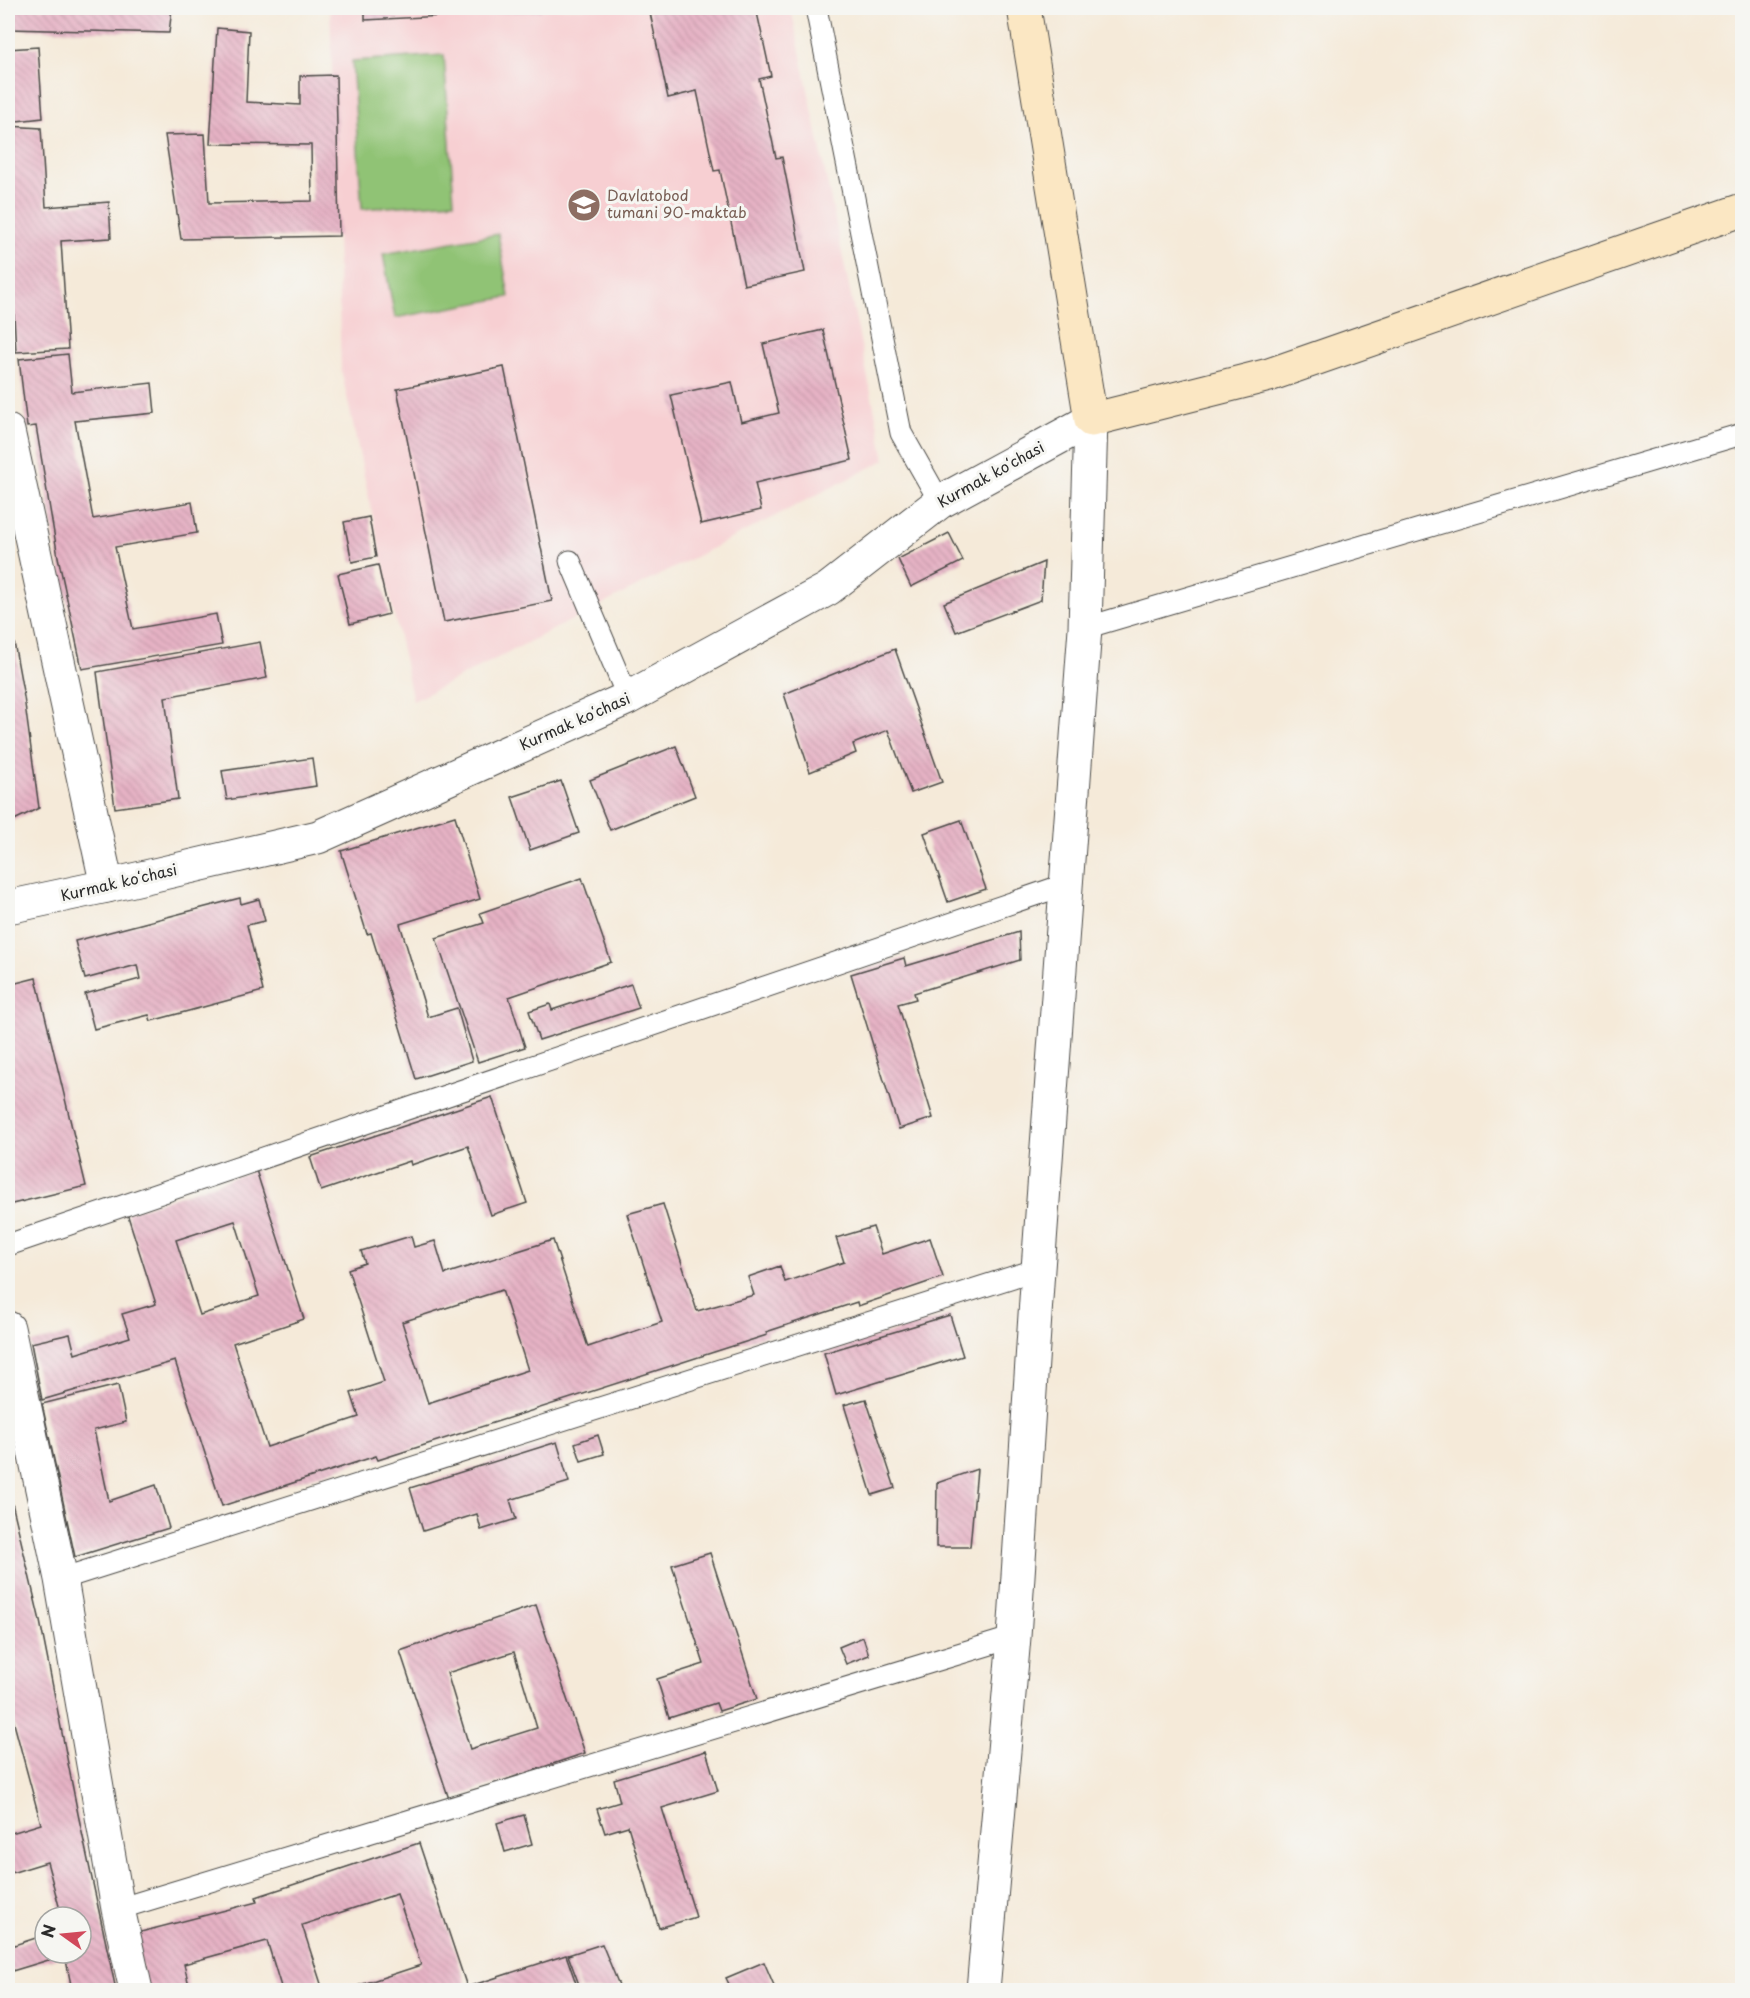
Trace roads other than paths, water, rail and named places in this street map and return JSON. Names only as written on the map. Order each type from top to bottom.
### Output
[{"type":"main road","points":[[1024,8],[1091,420],[1269,375],[1743,210]]},
{"type":"street","name":"Kurmak koʻchasi","points":[[8,907],[318,837],[628,698],[828,589],[940,502],[1091,420]]},
{"type":"street","points":[[983,1990],[1014,1637],[1038,1269],[1085,628],[1091,420]]},
{"type":"street","points":[[8,431],[107,886]]},
{"type":"street","points":[[8,1328],[62,1580],[118,1909],[136,1990]]},
{"type":"lane","points":[[816,8],[901,433],[940,502]]},
{"type":"lane","points":[[1085,628],[1743,434]]},
{"type":"lane","points":[[570,561],[628,698]]},
{"type":"lane","points":[[8,1245],[1067,884]]},
{"type":"lane","points":[[62,1580],[1038,1269]]},
{"type":"lane","points":[[118,1909],[1014,1637]]},
{"type":"place","name":"Davlatobod tumani 90-maktab","points":[[584,205]]}]
